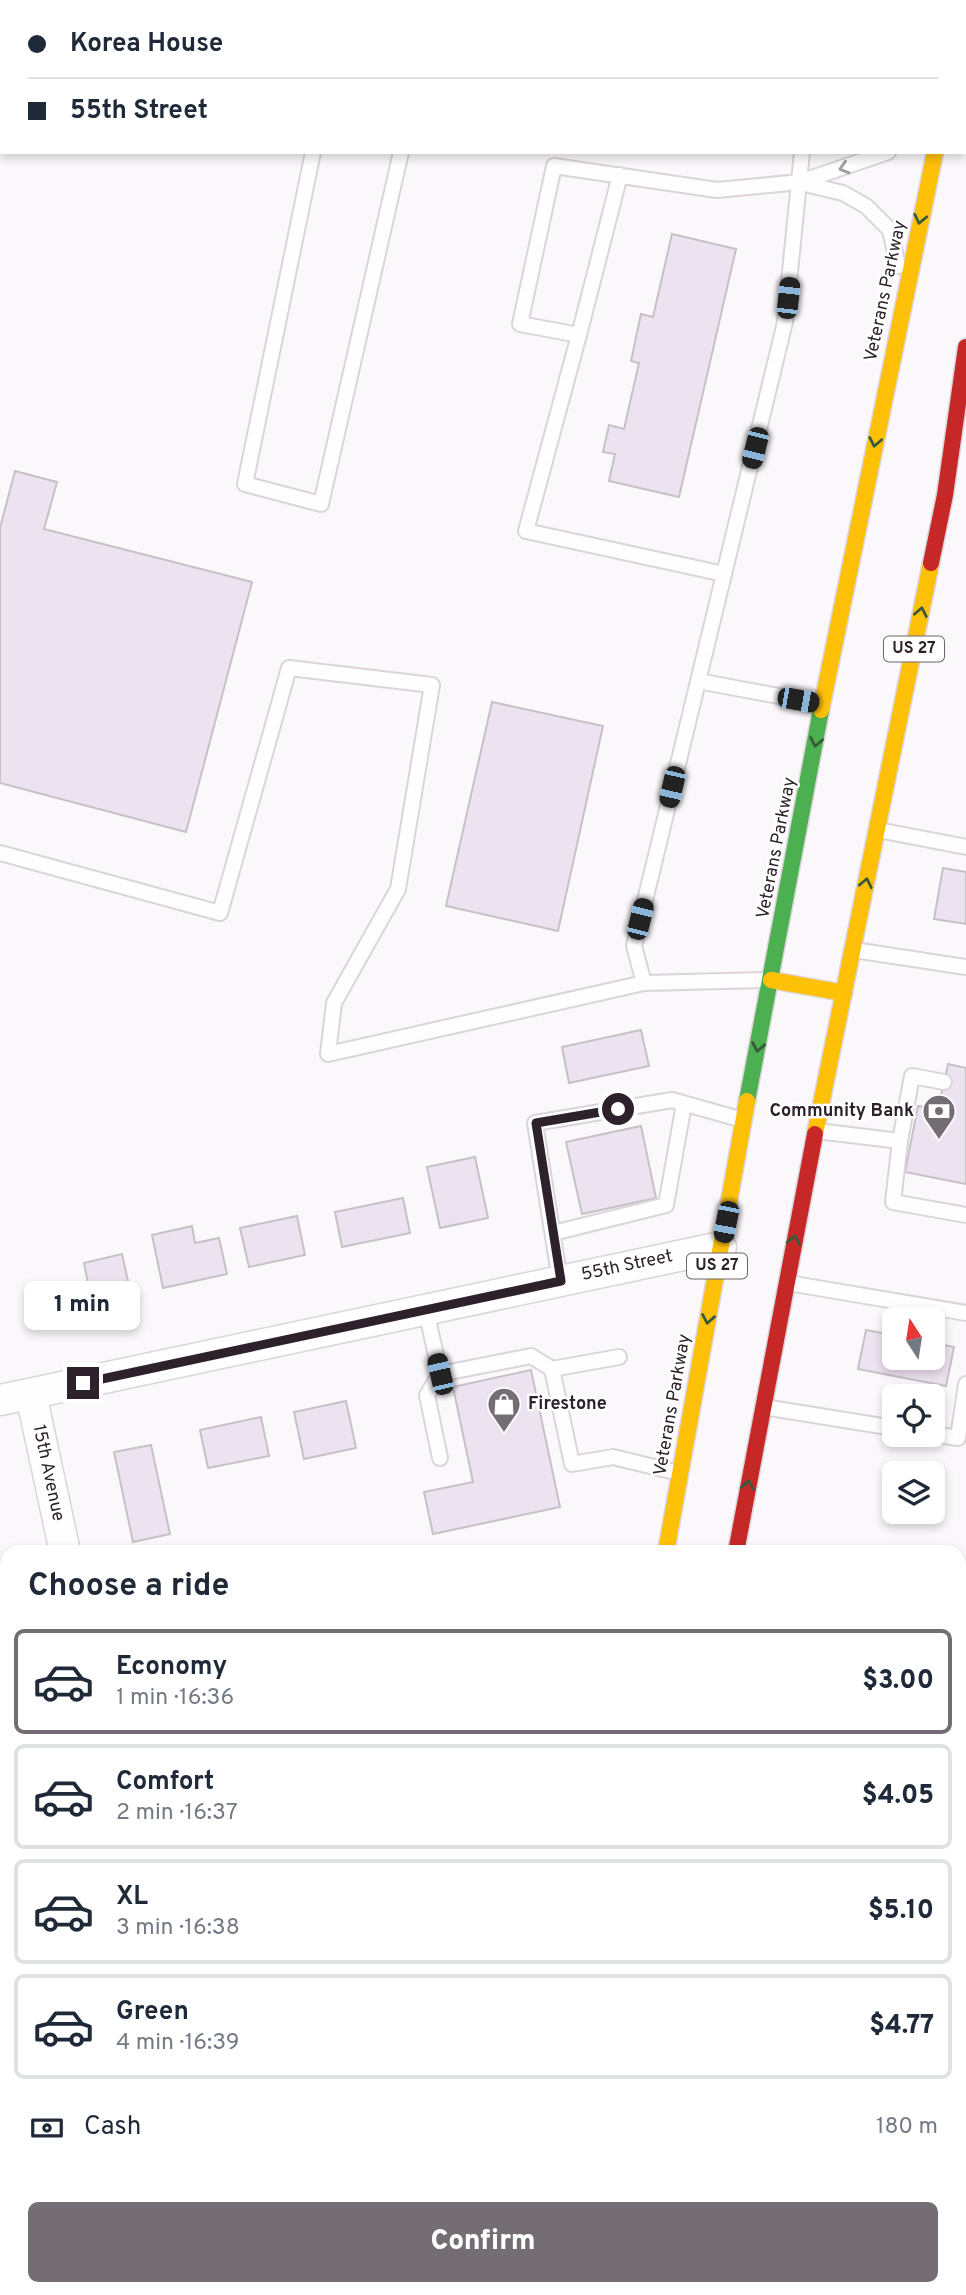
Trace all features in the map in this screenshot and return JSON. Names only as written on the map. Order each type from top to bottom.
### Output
[{"type":"main road","name":"Veterans Parkway","points":[[667,1545],[823,704],[904,293],[935,154]]},
{"type":"main road","name":"US 27","points":[[737,1545],[786,1282],[945,495],[966,347]]},
{"type":"main road","points":[[771,980],[844,993]]},
{"type":"street","name":"55th Street","points":[[0,1399],[721,1247]]},
{"type":"street","name":"15th Avenue","points":[[31,1394],[63,1545]]},
{"type":"lane","points":[[313,154],[245,484],[321,504],[401,154]]},
{"type":"lane","points":[[645,983],[634,946],[785,322],[802,154]]},
{"type":"lane","points":[[579,335],[520,324],[554,166],[717,190],[800,182],[882,154]]},
{"type":"lane","points":[[620,175],[526,531],[724,574]]},
{"type":"lane","points":[[800,182],[844,193],[866,206],[890,230],[904,293]]},
{"type":"lane","points":[[0,853],[220,913],[289,668],[432,685],[398,889],[334,1003],[328,1054],[645,983],[771,980]]},
{"type":"lane","points":[[698,681],[823,704]]},
{"type":"lane","points":[[877,830],[966,846]]},
{"type":"lane","points":[[853,950],[966,967]]},
{"type":"lane","points":[[944,1082],[912,1076],[900,1141],[893,1202],[966,1215]]},
{"type":"lane","points":[[561,1281],[536,1123],[672,1100],[744,1121]]},
{"type":"lane","points":[[553,1233],[666,1205],[684,1104]]},
{"type":"lane","points":[[816,1131],[900,1141]]},
{"type":"lane","points":[[786,1282],[966,1314]]},
{"type":"lane","points":[[426,1310],[440,1374],[427,1395],[440,1458]]},
{"type":"lane","points":[[440,1374],[531,1356],[552,1369],[619,1357]]},
{"type":"lane","points":[[552,1369],[572,1465],[613,1457],[680,1474]]},
{"type":"lane","points":[[945,1436],[958,1438],[966,1384]]},
{"type":"lane","points":[[763,1407],[882,1426]]},
{"type":"building","points":[[672,234],[736,249],[679,497],[609,481],[615,454],[603,452],[609,425],[624,429],[639,363],[631,361],[641,314],[653,317]]},
{"type":"building","points":[[15,471],[57,482],[44,529],[252,582],[186,832],[0,783],[0,528]]},
{"type":"building","points":[[492,702],[603,726],[558,931],[446,906]]},
{"type":"building","points":[[943,868],[966,872],[966,924],[934,919]]},
{"type":"building","points":[[641,1030],[649,1066],[569,1083],[562,1047]]},
{"type":"building","name":"Community Bank","points":[[948,1064],[966,1068],[966,1184],[905,1172],[918,1106],[938,1110]]},
{"type":"building","points":[[641,1126],[656,1198],[582,1214],[566,1142]]},
{"type":"building","points":[[475,1157],[488,1218],[440,1228],[427,1167]]},
{"type":"building","points":[[403,1198],[410,1233],[342,1247],[335,1212]]},
{"type":"building","points":[[297,1216],[305,1255],[249,1267],[240,1228]]},
{"type":"building","points":[[192,1226],[195,1243],[219,1238],[227,1274],[163,1288],[152,1235]]},
{"type":"building","points":[[122,1254],[131,1295],[92,1303],[84,1263]]},
{"type":"building","points":[[866,1330],[882,1333],[882,1370],[945,1370],[945,1345],[954,1347],[946,1386],[858,1369]]},
{"type":"building","name":"Firestone","points":[[531,1370],[560,1507],[433,1534],[424,1492],[473,1482],[453,1387]]},
{"type":"building","points":[[346,1401],[356,1448],[304,1459],[294,1412]]},
{"type":"building","points":[[261,1417],[269,1456],[208,1468],[200,1430]]},
{"type":"building","points":[[151,1445],[170,1534],[133,1542],[114,1452]]},
{"type":"traffic: fast","points":[[747,1101],[821,710]]},
{"type":"traffic: slow","points":[[821,710],[935,154]]},
{"type":"traffic: slow","points":[[815,1134],[931,563]]},
{"type":"traffic: slow","points":[[771,980],[844,993]]},
{"type":"traffic: slow","points":[[667,1545],[747,1101]]},
{"type":"traffic: jam","points":[[931,563],[945,495],[966,347]]},
{"type":"traffic: jam","points":[[737,1545],[815,1134]]},
{"type":"place","name":"Community Bank","points":[[939,1141]]},
{"type":"place","name":"Firestone","points":[[504,1434]]},
{"type":"route","points":[[83,1383],[561,1281],[536,1123],[618,1109]]}]
